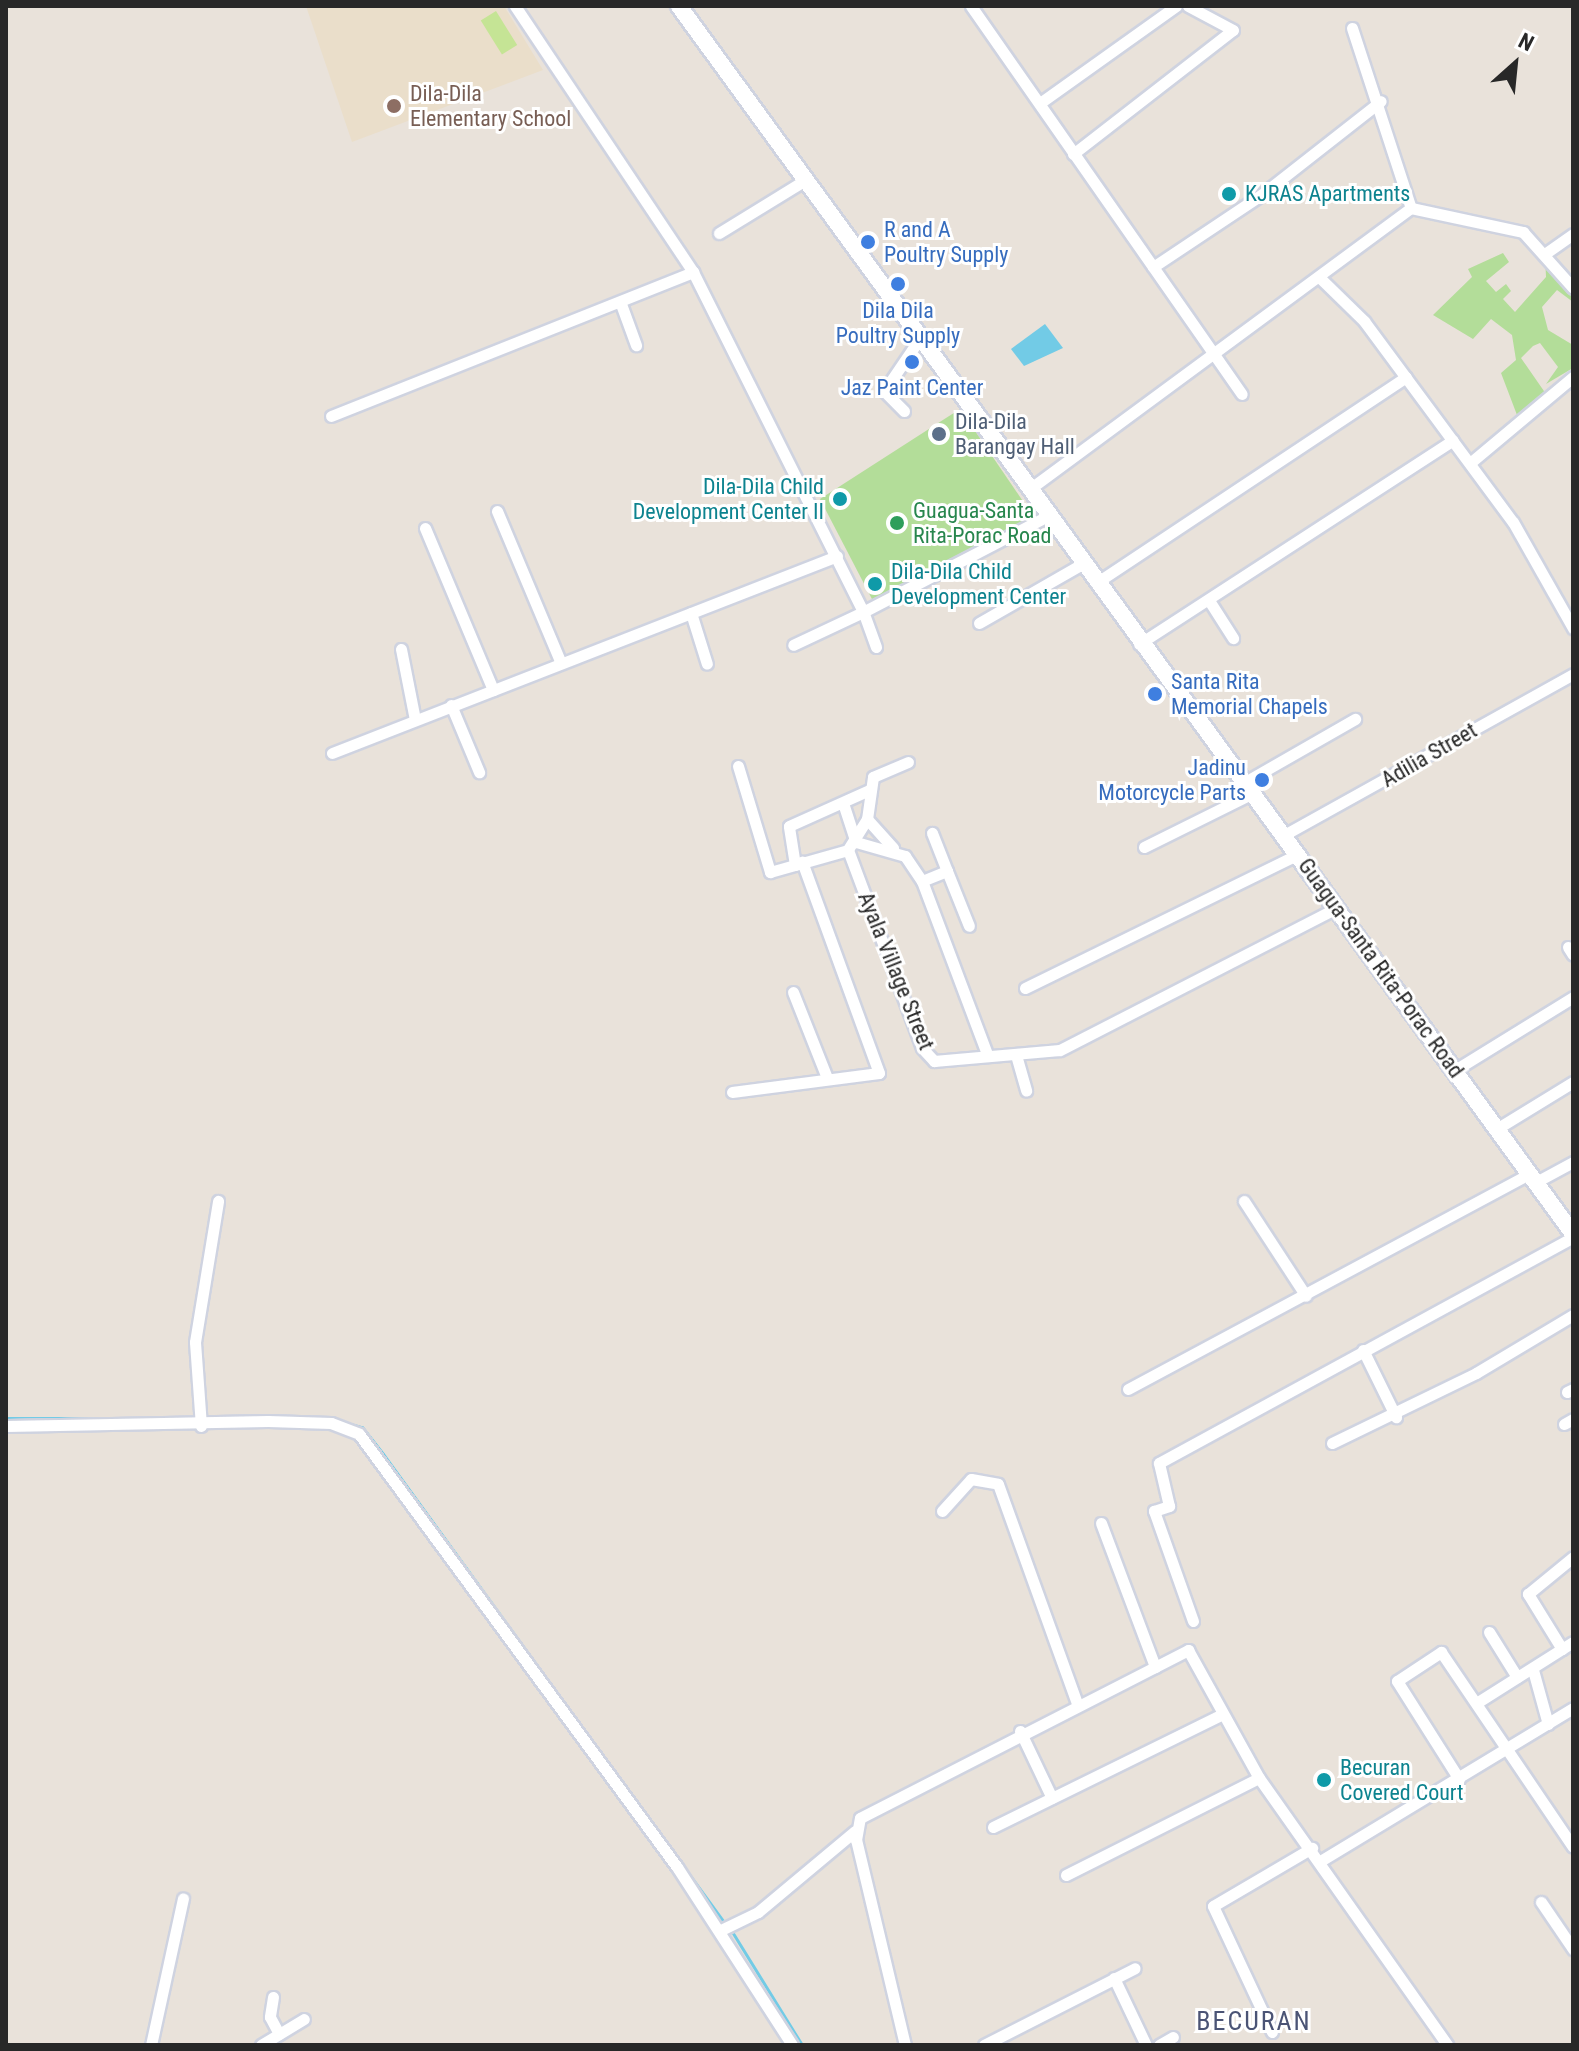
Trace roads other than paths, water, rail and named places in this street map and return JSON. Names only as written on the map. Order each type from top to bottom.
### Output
[{"type":"main road","name":"Guagua-Santa Rita-Porac Road","points":[[679,6],[1031,488],[1139,644],[1249,787],[1573,1236]]},
{"type":"street","points":[[515,6],[693,272],[837,556],[876,647]]},
{"type":"street","points":[[971,6],[1242,394]]},
{"type":"street","points":[[1040,103],[1174,6]]},
{"type":"street","points":[[1073,154],[1233,30],[1188,6]]},
{"type":"street","points":[[1352,28],[1381,101],[1411,208]]},
{"type":"street","points":[[1153,267],[1261,195],[1381,101]]},
{"type":"street","points":[[719,233],[805,180]]},
{"type":"street","points":[[1031,488],[1411,208],[1512,228],[1546,253],[1571,280]]},
{"type":"street","points":[[1546,253],[1573,234]]},
{"type":"street","points":[[331,416],[621,304],[693,272]]},
{"type":"street","points":[[1320,278],[1406,377],[1470,463],[1540,562],[1573,628]]},
{"type":"street","points":[[621,304],[636,345]]},
{"type":"street","points":[[904,411],[884,391],[920,338]]},
{"type":"street","points":[[1096,583],[1406,377]]},
{"type":"street","points":[[1470,463],[1573,377]]},
{"type":"street","points":[[1139,644],[1210,602],[1453,440]]},
{"type":"street","points":[[497,511],[561,663]]},
{"type":"street","points":[[793,645],[1049,515]]},
{"type":"street","points":[[425,528],[493,690]]},
{"type":"street","points":[[332,753],[837,556]]},
{"type":"street","points":[[979,623],[1082,564]]},
{"type":"street","points":[[1210,602],[1233,638]]},
{"type":"street","points":[[691,613],[707,664]]},
{"type":"street","points":[[401,649],[415,720]]},
{"type":"street","name":"Adilia Street","points":[[1284,835],[1573,674]]},
{"type":"street","points":[[451,705],[479,772]]},
{"type":"street","points":[[1144,847],[1249,787],[1355,719]]},
{"type":"street","points":[[852,846],[867,819],[869,790],[875,774],[908,762]]},
{"type":"street","points":[[738,766],[770,872],[852,846],[894,850]]},
{"type":"street","points":[[732,1092],[879,1073],[787,828],[844,806],[869,790]]},
{"type":"street","name":"Ayala Village Street","points":[[844,806],[852,846],[926,1055],[939,1062],[987,1054],[1016,1055],[1060,1050],[1336,908]]},
{"type":"street","points":[[867,819],[894,850],[910,859],[922,881],[987,1054]]},
{"type":"street","points":[[932,833],[969,926]]},
{"type":"street","points":[[1025,988],[1298,854]]},
{"type":"street","points":[[922,881],[947,871]]},
{"type":"street","points":[[793,992],[827,1078]]},
{"type":"street","points":[[1455,1070],[1573,997]]},
{"type":"street","points":[[1016,1055],[1026,1091]]},
{"type":"street","points":[[1498,1128],[1573,1082]]},
{"type":"street","points":[[1128,1389],[1533,1178],[1573,1162]]},
{"type":"street","points":[[201,1421],[195,1342],[218,1201]]},
{"type":"street","points":[[1244,1201],[1306,1296]]},
{"type":"street","points":[[1193,1621],[1154,1511],[1169,1506],[1159,1463],[1573,1236]]},
{"type":"street","points":[[1332,1443],[1395,1415],[1573,1315]]},
{"type":"street","points":[[1363,1350],[1395,1415]]},
{"type":"street","points":[[6,1426],[201,1421],[331,1423],[359,1434],[721,1930],[792,2045]]},
{"type":"street","points":[[942,1511],[971,1479],[998,1484],[1077,1703]]},
{"type":"street","points":[[1101,1523],[1155,1667]]},
{"type":"street","points":[[1562,1649],[1528,1594],[1573,1557]]},
{"type":"street","points":[[1489,1632],[1517,1677]]},
{"type":"street","points":[[1478,1702],[1573,1642]]},
{"type":"street","points":[[721,1930],[758,1912],[855,1831],[869,1811],[1020,1731],[1188,1650],[1219,1716],[1259,1778],[1322,1860],[1447,2045]]},
{"type":"street","points":[[1459,1779],[1397,1681],[1444,1652],[1573,1847]]},
{"type":"street","points":[[1533,1670],[1548,1724]]},
{"type":"street","points":[[1322,1860],[1573,1708]]},
{"type":"street","points":[[993,1827],[1219,1716]]},
{"type":"street","points":[[1020,1731],[1052,1798]]},
{"type":"street","points":[[1066,1875],[1259,1778]]},
{"type":"street","points":[[855,1831],[905,2045]]},
{"type":"street","points":[[1272,2032],[1213,1906],[1312,1848]]},
{"type":"street","points":[[151,2045],[183,1898]]},
{"type":"street","points":[[1541,1902],[1573,1949]]},
{"type":"street","points":[[984,2045],[1135,1968]]},
{"type":"street","points":[[1114,1978],[1146,2045]]},
{"type":"street","points":[[273,1997],[270,2017],[279,2034]]},
{"type":"street","points":[[261,2045],[304,2019]]},
{"type":"street","points":[[1159,2045],[1173,2037]]},
{"type":"water","points":[[1045,324],[1063,348],[1024,366],[1011,349]]},
{"type":"waterway","points":[[326,1417],[362,1427],[723,1921]]},
{"type":"waterway","points":[[6,1418],[150,1418]]},
{"type":"waterway","points":[[731,1930],[802,2045]]},
{"type":"place","name":"Dila-Dila Elementary School","points":[[394,106]]},
{"type":"place","name":"KJRAS Apartments","points":[[1229,194]]},
{"type":"place","name":"R and A Poultry Supply","points":[[868,242]]},
{"type":"place","name":"Dila Dila Poultry Supply","points":[[898,284]]},
{"type":"place","name":"Jaz Paint Center","points":[[912,362]]},
{"type":"place","name":"Dila-Dila Barangay Hall","points":[[939,434]]},
{"type":"place","name":"Dila-Dila Child Development Center II","points":[[840,499]]},
{"type":"place","name":"Guagua-Santa Rita-Porac Road","points":[[897,523]]},
{"type":"place","name":"Dila-Dila Child Development Center","points":[[875,584]]},
{"type":"place","name":"Santa Rita Memorial Chapels","points":[[1155,694]]},
{"type":"place","name":"Jadinu Motorcycle Parts","points":[[1262,780]]},
{"type":"place","name":"Becuran Covered Court","points":[[1324,1780]]},
{"type":"district","name":"BECURAN","points":[[1254,2022]]}]
